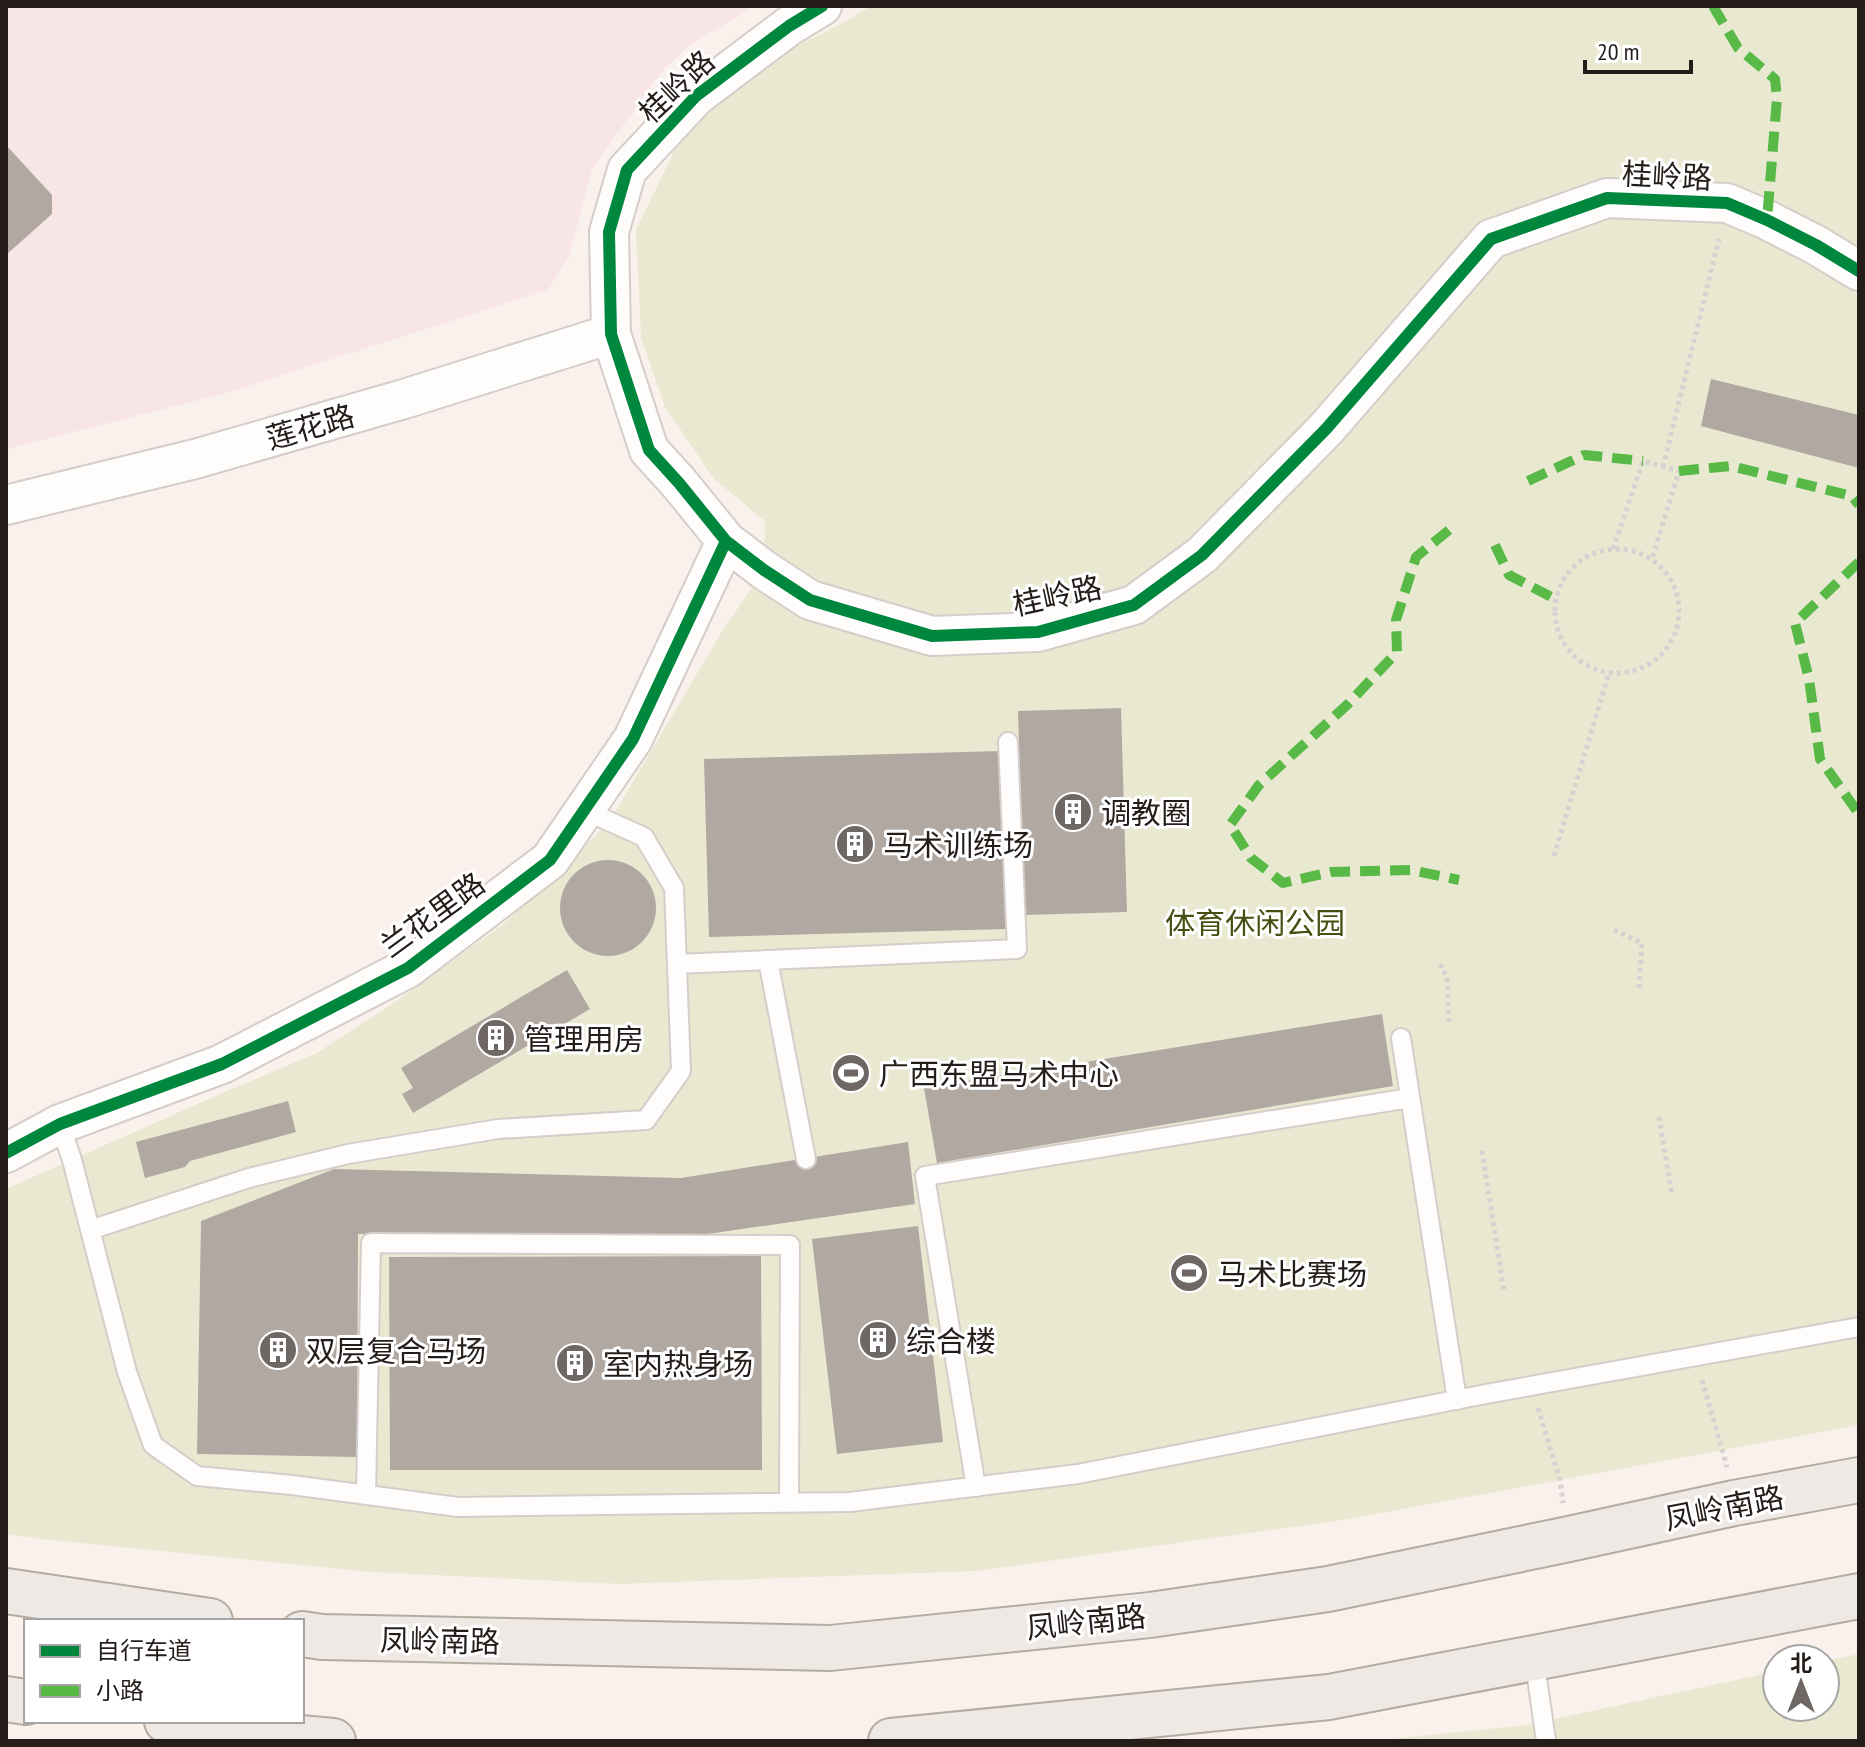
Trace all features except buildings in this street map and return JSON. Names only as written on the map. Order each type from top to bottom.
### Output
[{"type":"main road","name":"凤岭南路","points":[[304,1634],[830,1648],[1165,1613],[1328,1589],[1734,1503],[1859,1480]]},
{"type":"main road","points":[[6,1591],[196,1619]]},
{"type":"main road","points":[[891,1741],[1329,1697],[1859,1596]]},
{"type":"main road","points":[[182,1723],[333,1741]]},
{"type":"street","name":"桂岭路","points":[[822,6],[789,26],[696,96],[627,170],[609,232],[611,334],[649,450],[726,541],[810,600],[932,636],[1038,632],[1134,605],[1202,555],[1316,440],[1491,239],[1607,198],[1727,203],[1816,245],[1859,271]]},
{"type":"street","name":"莲花路","points":[[6,505],[195,459],[404,399],[611,334]]},
{"type":"street","name":"兰花里路","points":[[6,1153],[60,1124],[222,1064],[408,968],[550,860],[633,739],[726,541]]},
{"type":"lane","points":[[677,964],[1017,949],[1008,742]]},
{"type":"lane","points":[[90,1230],[249,1178],[348,1154],[498,1129],[646,1120],[681,1071],[674,888],[644,837],[584,810]]},
{"type":"lane","points":[[768,960],[806,1159]]},
{"type":"lane","points":[[1401,1038],[1457,1400]]},
{"type":"lane","points":[[976,1487],[925,1176],[1410,1098]]},
{"type":"lane","points":[[60,1124],[127,1372],[153,1445],[197,1476],[458,1507],[850,1502],[1078,1474],[1457,1400],[1859,1327]]},
{"type":"lane","points":[[366,1495],[371,1243],[790,1245],[789,1503]]},
{"type":"lane","points":[[1534,1657],[1546,1741]]},
{"type":"path","points":[[1663,467],[1727,203]]},
{"type":"path","points":[[1613,549],[1643,461],[1679,471],[1652,559]]},
{"type":"path","points":[[1613,549],[1633,551],[1652,559],[1667,574],[1677,592],[1679,613],[1675,633],[1665,651],[1649,664],[1630,672],[1609,673],[1589,667],[1572,656],[1560,639],[1554,619],[1555,599],[1563,579],[1576,564],[1593,553],[1613,549]]},
{"type":"path","points":[[1554,856],[1609,673]]},
{"type":"path","points":[[1614,930],[1642,943],[1639,989]]},
{"type":"path","points":[[1440,964],[1447,978],[1449,1022]]},
{"type":"path","points":[[1659,1117],[1672,1195]]},
{"type":"path","points":[[1482,1151],[1504,1291]]},
{"type":"path","points":[[1701,1377],[1724,1450],[1734,1503]]},
{"type":"path","points":[[1538,1407],[1560,1480],[1569,1539]]},
{"type":"shaded area","points":[[6,6],[754,6],[689,46],[662,71],[592,169],[569,257],[548,290],[223,394],[6,449]]},
{"type":"green space","name":"体育休闲公园","points":[[871,6],[1859,6],[1859,1425],[1343,1520],[976,1571],[620,1584],[371,1572],[6,1534],[6,1189],[317,1053],[504,924],[609,822],[721,633],[764,570],[765,521],[714,479],[665,407],[641,337],[636,230],[680,139],[747,70]]},
{"type":"green space","points":[[1859,1654],[1859,1741],[1372,1741],[1527,1725],[1761,1674],[1761,1723],[1841,1723],[1841,1658]]},
{"type":"marked path","points":[[1713,6],[1738,48],[1775,79],[1777,98],[1767,220]]},
{"type":"marked path","points":[[1528,481],[1584,455],[1643,461]]},
{"type":"marked path","points":[[1679,471],[1731,466],[1852,496],[1859,505]]},
{"type":"marked path","points":[[1449,530],[1416,557],[1396,620],[1397,652],[1347,705],[1259,785],[1230,825],[1251,858],[1283,883],[1331,872],[1411,870],[1459,880]]},
{"type":"marked path","points":[[1495,545],[1509,575],[1555,599]]},
{"type":"marked path","points":[[1859,562],[1795,623],[1809,679],[1820,759],[1859,814]]},
{"type":"cycle path","points":[[822,6],[789,26],[696,96],[627,170],[609,232],[611,334],[649,450],[726,541],[810,600],[932,636],[1038,632],[1134,605],[1202,555],[1326,429],[1491,239],[1607,198],[1727,203],[1816,245],[1859,271]]},
{"type":"cycle path","points":[[6,1153],[60,1124],[222,1064],[408,968],[550,860],[633,739],[726,541]]},
{"type":"place","name":"调教圈","points":[[1073,812]]},
{"type":"place","name":"马术训练场","points":[[855,844]]},
{"type":"place","name":"管理用房","points":[[496,1038]]},
{"type":"place","name":"广西东盟马术中心","points":[[851,1073]]},
{"type":"place","name":"马术比赛场","points":[[1189,1273]]},
{"type":"place","name":"综合楼","points":[[878,1340]]},
{"type":"place","name":"双层复合马场","points":[[278,1350]]},
{"type":"place","name":"室内热身场","points":[[575,1363]]}]
